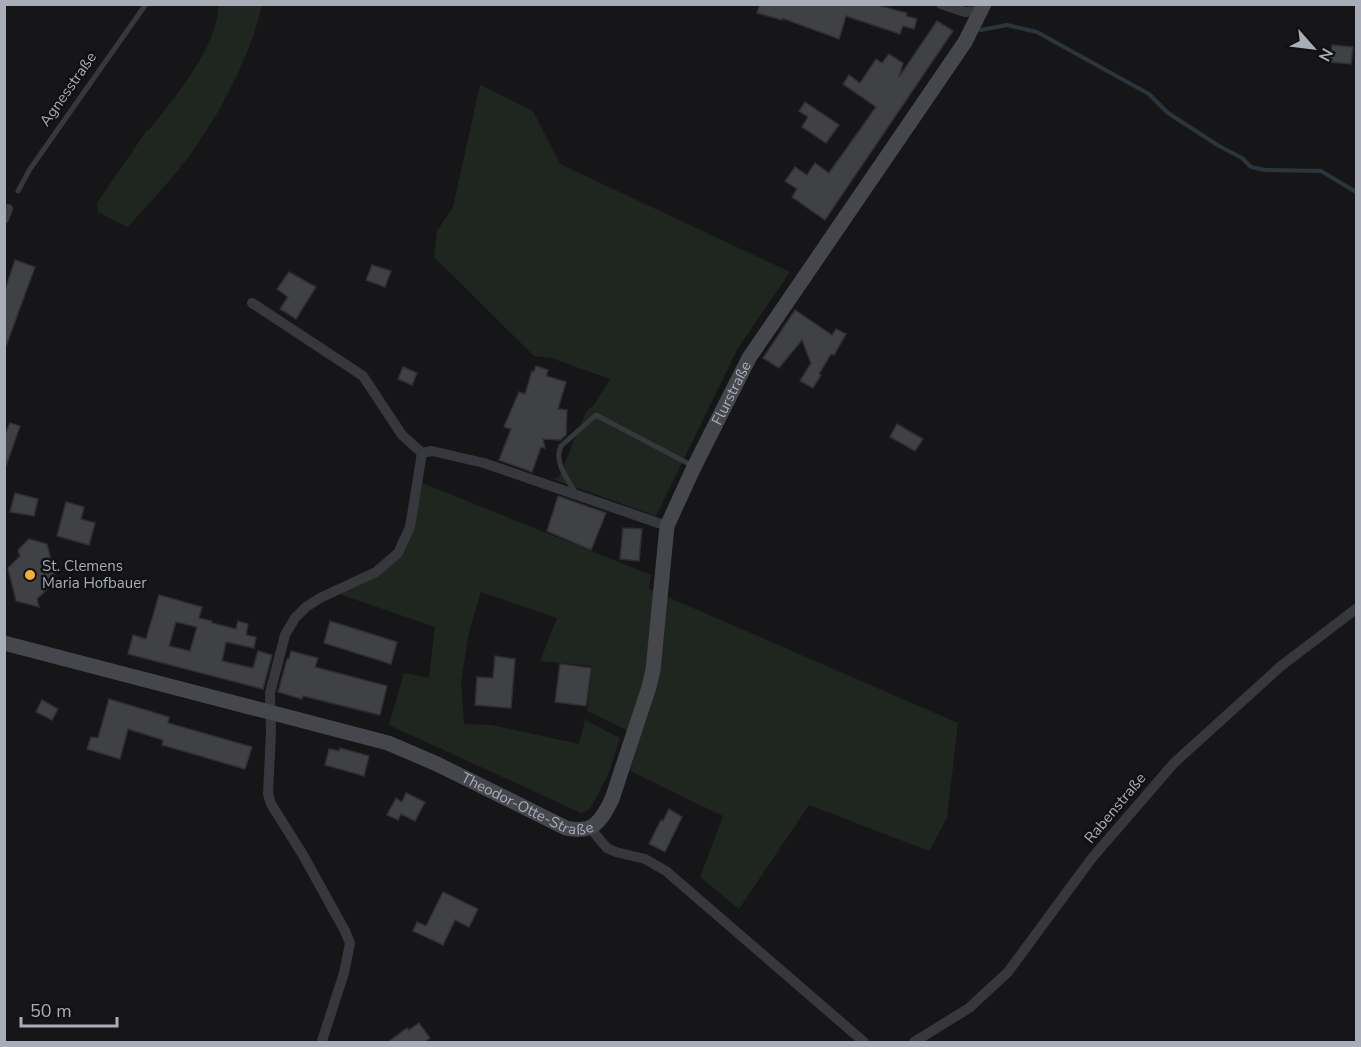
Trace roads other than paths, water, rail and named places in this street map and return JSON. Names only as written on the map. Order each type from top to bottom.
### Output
[{"type":"street","points":[[941,4],[965,12],[983,8]]},
{"type":"street","name":"Flurstraße","points":[[590,828],[605,814],[612,799],[649,687],[653,670],[668,526],[694,467],[749,358],[965,42],[983,8]]},
{"type":"street","points":[[252,303],[363,376],[402,435],[422,453],[432,452],[484,464],[668,526]]},
{"type":"street","points":[[322,1041],[344,973],[350,943],[303,855],[271,804],[268,794],[270,693],[285,635],[295,618],[306,606],[320,597],[376,572],[398,553],[410,527],[422,453]]},
{"type":"street","name":"Rabenstraße","points":[[914,1042],[969,1008],[1008,972],[1092,858],[1174,763],[1271,675],[1356,609]]},
{"type":"street","name":"Theodor-Otte-Straße","points":[[4,643],[388,743],[446,768],[566,828],[575,830],[590,828],[607,848],[645,860],[666,872],[864,1042]]},
{"type":"lane","name":"Agnesstraße","points":[[18,191],[30,169],[146,4]]},
{"type":"lane","points":[[576,494],[559,462],[559,449],[596,415],[694,467]]},
{"type":"waterway","points":[[981,30],[1007,25],[1037,32],[1149,94],[1168,113],[1242,158],[1251,167],[1265,170],[1321,171],[1356,192]]},
{"type":"place","name":"St. Clemens Maria Hofbauer","points":[[30,575]]}]
